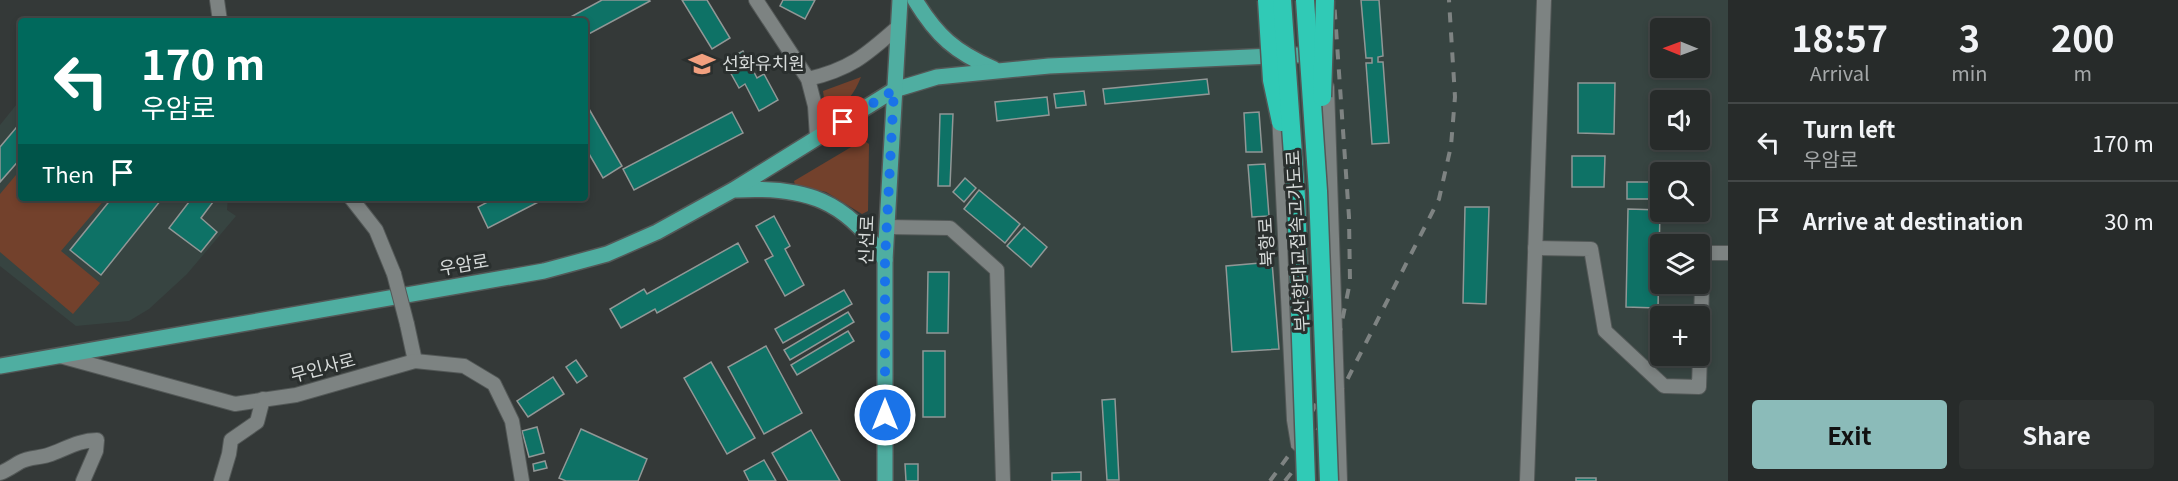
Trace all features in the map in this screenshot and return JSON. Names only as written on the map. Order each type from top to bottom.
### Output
[{"type":"highway","points":[[1267,0],[1272,80],[1296,197]]},
{"type":"highway","name":"부산항대교접속고가도로","points":[[1282,0],[1296,197],[1305,481]]},
{"type":"highway","name":"부산항대교접속고가도로","points":[[1305,0],[1318,191],[1329,481]]},
{"type":"highway","points":[[1318,191],[1325,0]]},
{"type":"main road","name":"신선로","points":[[885,481],[885,260],[900,0]]},
{"type":"main road","points":[[915,0],[944,40],[972,59],[997,70]]},
{"type":"main road","name":"우암로","points":[[0,366],[544,271],[607,254],[657,232],[732,190],[894,90],[938,77],[997,70],[1324,54]]},
{"type":"main road","points":[[732,190],[764,188],[797,192],[834,206],[851,218],[871,238],[885,260]]},
{"type":"street","points":[[217,0],[220,18]]},
{"type":"street","points":[[756,0],[808,79],[815,106],[818,137]]},
{"type":"street","name":"북항로","points":[[1273,0],[1294,420],[1305,481]]},
{"type":"street","points":[[1320,0],[1341,481]]},
{"type":"street","points":[[1527,481],[1544,0]]},
{"type":"street","points":[[808,79],[827,75],[856,63],[898,27]]},
{"type":"street","points":[[353,201],[376,230],[394,274],[415,361]]},
{"type":"street","points":[[887,227],[950,228],[997,270],[1003,481]]},
{"type":"street","points":[[1535,248],[1591,249],[1605,331],[1664,386],[1699,387],[1703,252],[1728,253]]},
{"type":"street","name":"무인사로","points":[[60,356],[235,404],[296,395],[415,361],[464,366],[494,384],[512,421],[522,481]]},
{"type":"street","points":[[220,481],[231,440],[257,422],[263,399]]},
{"type":"street","points":[[0,473],[28,459],[49,455],[81,442],[97,440],[96,451],[83,481]]},
{"type":"shaded area","points":[[900,0],[1728,0],[1728,481],[885,481]]},
{"type":"shaded area","points":[[861,77],[846,102],[831,113],[826,112],[823,91]]},
{"type":"shaded area","points":[[18,103],[18,201],[228,201],[227,210],[236,216],[187,274],[149,309],[129,321],[76,326],[0,266],[0,125]]},
{"type":"shaded area","points":[[863,140],[869,144],[868,211],[862,214],[826,192],[795,185],[794,181]]},
{"type":"shaded area","points":[[18,173],[18,201],[103,201],[61,251],[100,283],[73,314],[0,252],[0,194]]},
{"type":"building","points":[[602,0],[650,1],[588,34],[588,18],[569,18]]},
{"type":"building","points":[[682,0],[707,0],[730,38],[712,49]]},
{"type":"building","points":[[783,0],[815,0],[805,19],[780,6]]},
{"type":"building","points":[[1361,0],[1379,0],[1383,56],[1378,57],[1378,62],[1383,62],[1389,143],[1372,144],[1366,63],[1372,63],[1372,58],[1366,58]]},
{"type":"building","points":[[743,51],[757,78],[764,74],[778,100],[759,111],[745,84],[739,88],[724,61]]},
{"type":"building","points":[[1207,79],[1209,94],[1105,104],[1103,89]]},
{"type":"building","points":[[1578,83],[1615,83],[1614,134],[1578,133]]},
{"type":"building","points":[[1084,91],[1086,105],[1056,108],[1054,94]]},
{"type":"building","points":[[1047,97],[1049,115],[997,121],[995,102]]},
{"type":"building","points":[[588,107],[622,166],[603,178],[588,152]]},
{"type":"building","points":[[732,112],[743,133],[634,190],[623,169]]},
{"type":"building","points":[[1259,112],[1262,152],[1246,152],[1244,113]]},
{"type":"building","points":[[940,114],[953,114],[950,186],[938,186]]},
{"type":"building","points":[[18,126],[18,161],[0,182],[0,147]]},
{"type":"building","points":[[1572,156],[1605,156],[1604,187],[1572,187]]},
{"type":"building","points":[[1265,164],[1269,216],[1252,217],[1248,165]]},
{"type":"building","points":[[965,178],[976,188],[964,202],[953,192]]},
{"type":"building","points":[[1627,182],[1650,182],[1650,199],[1627,199]]},
{"type":"building","points":[[979,190],[1020,224],[1005,243],[964,209]]},
{"type":"building","points":[[110,201],[160,201],[101,275],[70,250]]},
{"type":"building","points":[[190,201],[214,201],[201,218],[217,232],[201,252],[169,228]]},
{"type":"building","points":[[489,201],[540,201],[488,228],[478,207]]},
{"type":"building","points":[[1465,207],[1489,207],[1486,304],[1463,303]]},
{"type":"building","points":[[1628,209],[1650,210],[1650,222],[1660,222],[1660,234],[1650,234],[1650,294],[1658,294],[1658,306],[1626,307]]},
{"type":"building","points":[[774,216],[790,246],[785,249],[804,285],[785,296],[765,260],[773,256],[756,226]]},
{"type":"building","points":[[1024,227],[1047,247],[1031,267],[1007,246]]},
{"type":"building","points":[[738,243],[748,262],[657,313],[655,309],[621,328],[610,309],[644,289],[647,294]]},
{"type":"building","points":[[1272,262],[1279,349],[1232,352],[1226,266]]},
{"type":"building","points":[[928,272],[949,272],[948,333],[927,333]]},
{"type":"building","points":[[844,290],[852,304],[783,343],[775,329]]},
{"type":"building","points":[[848,312],[854,322],[790,360],[784,350]]},
{"type":"building","points":[[848,331],[854,341],[797,375],[791,365]]},
{"type":"building","points":[[766,346],[802,413],[764,434],[728,367]]},
{"type":"building","points":[[923,351],[945,351],[945,417],[923,417]]},
{"type":"building","points":[[576,360],[587,376],[577,383],[566,367]]},
{"type":"building","points":[[711,362],[755,438],[727,454],[684,378]]},
{"type":"building","points":[[553,377],[564,394],[528,417],[517,401]]},
{"type":"building","points":[[1115,399],[1119,480],[1107,480],[1102,400]]},
{"type":"building","points":[[537,427],[544,453],[529,457],[522,431]]},
{"type":"building","points":[[581,429],[647,459],[638,481],[566,481],[559,478]]},
{"type":"building","points":[[811,430],[840,481],[788,481],[772,453]]},
{"type":"building","points":[[764,460],[776,481],[749,481],[744,471]]},
{"type":"building","points":[[545,461],[547,468],[534,471],[533,464]]},
{"type":"building","points":[[905,464],[918,464],[918,481],[906,481]]},
{"type":"building","points":[[1081,472],[1081,481],[1052,481],[1052,473]]},
{"type":"building","points":[[1576,478],[1596,478],[1596,481],[1576,481]]},
{"type":"railway","points":[[1270,481],[1289,455],[1322,393],[1339,336],[1350,282],[1349,217],[1334,0]]},
{"type":"railway","points":[[1285,481],[1296,467],[1347,380],[1439,199],[1451,146],[1455,97],[1449,0]]},
{"type":"place","name":"선화유치원","points":[[702,64]]},
{"type":"route","points":[[843,122],[894,90],[885,260],[885,415]]}]
